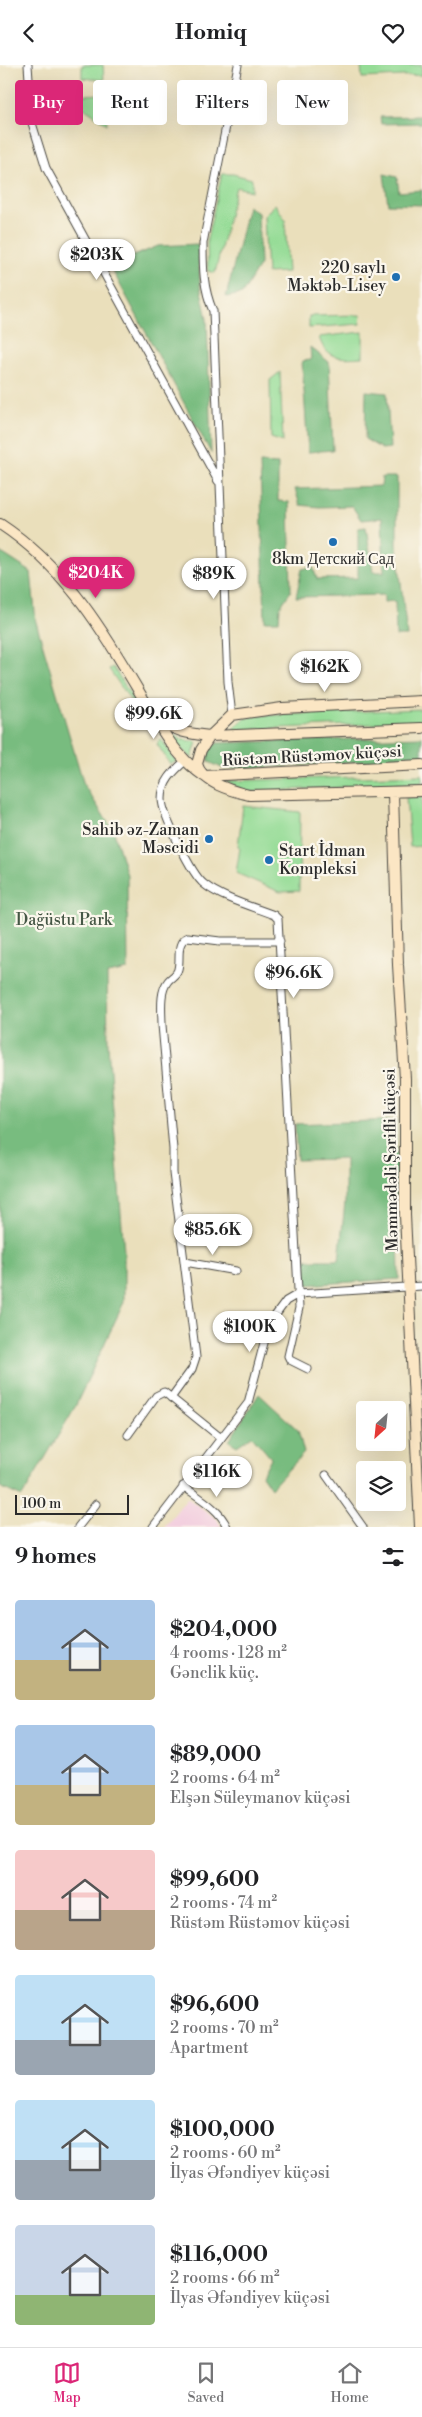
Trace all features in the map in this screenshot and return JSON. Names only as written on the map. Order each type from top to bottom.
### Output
[{"type":"street","points":[[28,65],[32,123],[46,168],[219,482]]},
{"type":"street","points":[[232,715],[228,682],[213,311],[204,285],[203,243],[238,65]]},
{"type":"street","points":[[0,524],[33,548],[77,594],[181,758],[166,782],[162,799],[164,812],[193,871],[203,884],[214,891],[274,915],[278,919],[299,1308],[288,1356],[290,1360],[308,1369]]},
{"type":"street","points":[[204,776],[198,764],[201,751],[210,736],[232,715],[282,708],[422,701]]},
{"type":"street","name":"Rüstəm Rüstəmov küçəsi","points":[[152,711],[162,721],[179,731],[210,736],[422,729]]},
{"type":"street","name":"Rüstəm Rüstəmov küçəsi","points":[[181,758],[204,776],[227,788],[249,795],[422,791]]},
{"type":"street","name":"Rüstəm Rüstəmov küçəsi","points":[[204,776],[422,765]]},
{"type":"street","name":"Məmmədəli Şərifli küçəsi","points":[[393,793],[398,965],[405,1079],[405,1215],[420,1527]]},
{"type":"street","points":[[171,1398],[192,1369],[196,1357],[173,1173],[174,1149],[162,1025],[162,1004],[165,986],[177,974],[180,944],[188,937],[220,941],[280,941]]},
{"type":"street","points":[[185,1262],[236,1271]]},
{"type":"street","points":[[153,1527],[250,1397],[270,1324],[286,1301],[298,1294],[422,1286]]},
{"type":"street","points":[[128,1435],[159,1393],[164,1392],[221,1438]]},
{"type":"street","points":[[326,1475],[363,1527]]},
{"type":"street","points":[[183,1486],[213,1509],[227,1527]]},
{"type":"street","points":[[78,1527],[96,1504]]},
{"type":"shaded area","points":[[187,1498],[217,1519],[221,1527],[164,1527]]},
{"type":"green space","points":[[82,65],[103,65],[104,80],[82,78]]},
{"type":"green space","points":[[361,65],[422,65],[422,75],[362,78]]},
{"type":"green space","points":[[83,95],[93,95],[93,114],[83,107]]},
{"type":"green space","points":[[422,116],[422,123],[381,124],[380,117]]},
{"type":"green space","points":[[222,174],[233,174],[252,179],[252,191],[236,187],[215,273],[208,271],[207,239]]},
{"type":"green space","points":[[384,174],[397,177],[399,192],[422,190],[422,205],[388,204]]},
{"type":"green space","points":[[275,204],[285,219],[288,272],[267,273],[264,216]]},
{"type":"green space","points":[[248,206],[258,213],[260,264],[242,294],[226,297]]},
{"type":"green space","points":[[198,244],[200,286],[207,319],[211,453],[110,266],[158,246]]},
{"type":"green space","points":[[361,315],[360,324],[309,328],[309,316]]},
{"type":"green space","points":[[363,332],[363,357],[342,357],[330,354],[322,345],[319,337]]},
{"type":"green space","points":[[310,347],[329,362],[333,450],[308,452],[302,361],[311,360]]},
{"type":"green space","points":[[280,372],[283,442],[271,438],[270,380]]},
{"type":"green space","points":[[366,391],[387,393],[390,448],[382,449],[365,439]]},
{"type":"green space","points":[[260,463],[278,464],[278,501],[289,502],[291,591],[280,607],[279,621],[265,621]]},
{"type":"green space","points":[[382,477],[397,477],[397,547],[407,636],[396,636],[395,601],[384,602],[384,595],[296,597],[302,569],[313,567],[317,579],[358,578],[358,528],[366,527],[373,572],[384,572],[382,518],[361,520],[352,506],[319,507],[300,505],[295,489],[381,486]]},
{"type":"green space","name":"Dağüstu Park","points":[[0,552],[31,572],[36,622],[84,785],[114,832],[127,875],[128,970],[107,974],[108,1045],[124,1252],[124,1302],[75,1407],[22,1497],[0,1487]]},
{"type":"green space","points":[[113,667],[145,717],[142,717],[109,669]]},
{"type":"green space","points":[[422,709],[422,722],[232,730],[244,719],[255,716]]},
{"type":"green space","points":[[167,731],[181,739],[197,742],[192,758],[181,749]]},
{"type":"green space","points":[[422,737],[422,759],[224,769],[209,762],[208,759],[209,751],[217,743]]},
{"type":"green space","points":[[161,739],[176,762],[170,764],[157,744]]},
{"type":"green space","points":[[422,775],[422,783],[247,792],[226,781]]},
{"type":"green space","points":[[422,796],[422,846],[410,847],[406,797]]},
{"type":"green space","name":"Start İdman Kompleksi","points":[[243,806],[300,812],[299,891],[280,892],[236,873]]},
{"type":"green space","points":[[396,1120],[399,1279],[304,1285],[303,1260],[339,1260],[345,1202],[345,1159],[297,1160],[295,1124]]},
{"type":"green space","points":[[259,1394],[298,1430],[304,1453],[271,1488],[262,1475],[271,1458],[252,1436],[237,1446],[229,1441]]},
{"type":"place","name":"220 saylı Məktəb-Lisey","points":[[396,277]]},
{"type":"place","name":"8km Детский Сад","points":[[333,542]]},
{"type":"place","name":"Sahib əz-Zaman Məscidi","points":[[209,839]]},
{"type":"place","name":"Start İdman Kompleksi","points":[[269,860]]}]
